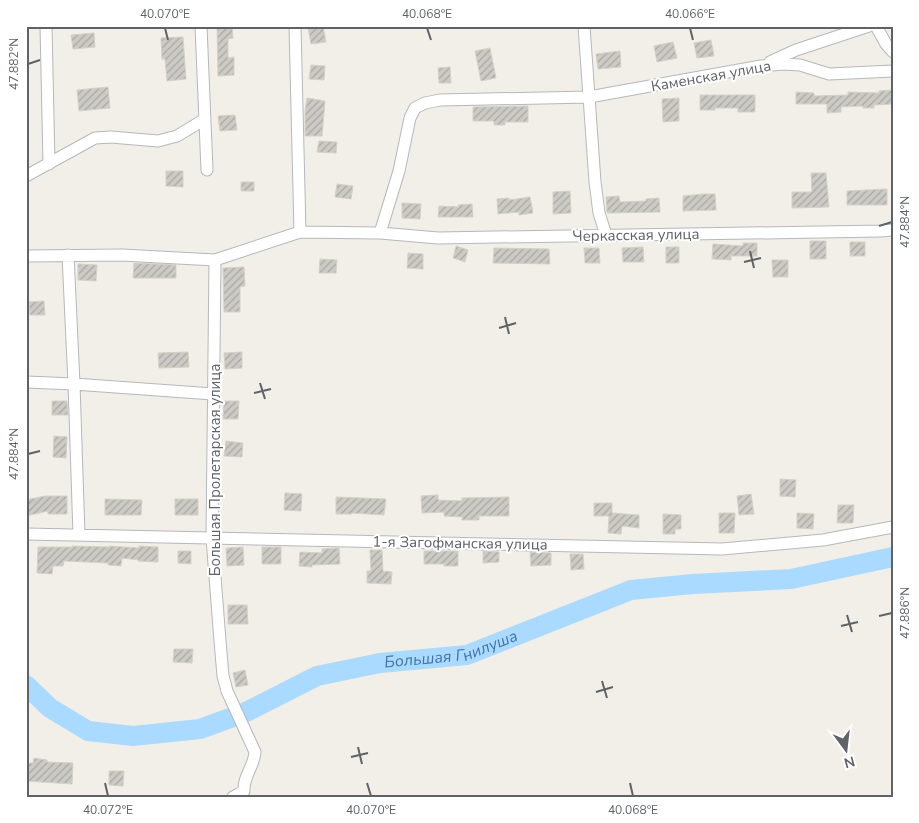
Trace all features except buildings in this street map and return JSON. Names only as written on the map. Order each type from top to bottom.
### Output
[{"type":"street","points":[[46,26],[49,164]]},
{"type":"street","points":[[202,26],[207,170]]},
{"type":"street","points":[[295,26],[300,232]]},
{"type":"street","points":[[584,26],[599,213],[606,235]]},
{"type":"street","points":[[761,66],[796,50],[869,26]]},
{"type":"street","points":[[876,26],[893,52]]},
{"type":"street","name":"Каменская улица","points":[[380,233],[399,171],[410,118],[415,108],[425,103],[440,100],[589,98],[761,66],[783,64],[800,65],[829,74],[893,71]]},
{"type":"street","points":[[26,176],[96,138],[112,137],[158,141],[177,136],[205,118]]},
{"type":"street","name":"Черкасская улица","points":[[215,260],[300,232],[380,233],[438,238],[893,230]]},
{"type":"street","points":[[26,256],[122,254],[215,260]]},
{"type":"street","points":[[68,256],[79,535]]},
{"type":"street","name":"Большая Пролетарская улица","points":[[215,260],[212,538],[223,676],[234,709],[255,752],[254,762],[244,782],[244,791],[232,797]]},
{"type":"street","points":[[26,382],[213,394]]},
{"type":"street","name":"1-я Загофманская улица","points":[[26,534],[722,549],[823,540],[893,527]]},
{"type":"waterway","name":"Большая Гнилуша","points":[[26,685],[50,708],[88,731],[133,736],[200,729],[244,713],[317,676],[380,663],[467,655],[631,590],[693,584],[791,579],[893,557]]}]
